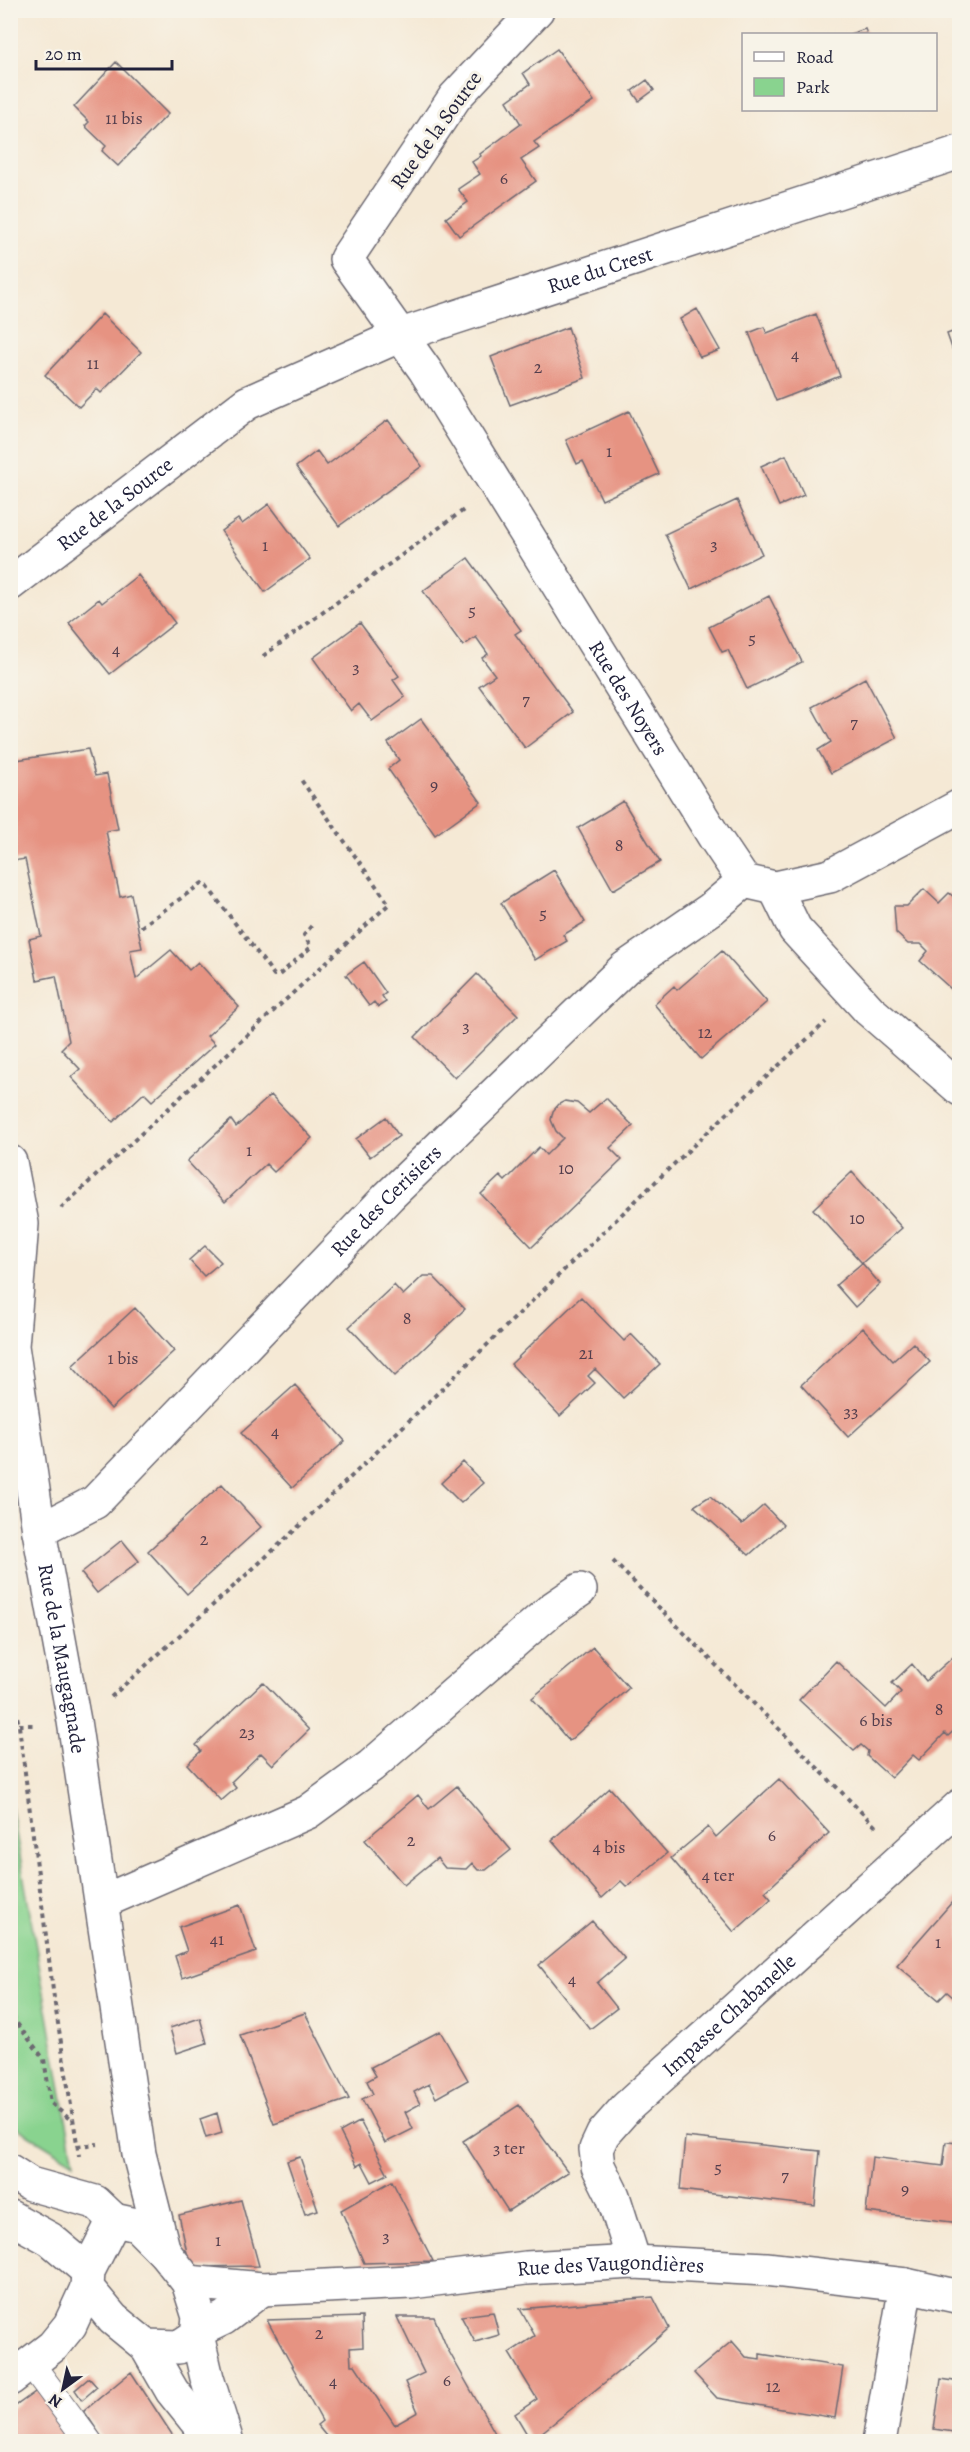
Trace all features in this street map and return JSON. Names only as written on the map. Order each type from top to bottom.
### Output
[{"type":"street","name":"Rue de la Source","points":[[346,259],[455,97],[537,10]]},
{"type":"street","name":"Rue du Crest","points":[[247,404],[401,335],[960,152]]},
{"type":"street","name":"Rue des Noyers","points":[[346,259],[401,335],[715,838],[760,885],[795,929],[869,1010],[960,1089]]},
{"type":"street","name":"Rue de la Source","points":[[10,584],[247,404]]},
{"type":"street","points":[[760,885],[830,876],[960,806]]},
{"type":"street","name":"Rue des Cerisiers","points":[[39,1531],[95,1502],[389,1196],[625,968],[711,909],[760,885]]},
{"type":"street","name":"Rue de la Maugagnade","points":[[10,1162],[22,1224],[12,1346],[39,1531],[74,1721],[139,2154],[164,2252]]},
{"type":"street","points":[[102,1902],[308,1812],[371,1766],[552,1609],[580,1590]]},
{"type":"street","name":"Impasse Chabanelle","points":[[634,2262],[613,2196],[597,2166],[596,2149],[603,2134],[626,2108],[960,1806]]},
{"type":"street","name":"Rue de la Maugagnade","points":[[21,2371],[53,2346],[70,2325],[88,2280],[119,2220],[139,2154]]},
{"type":"street","points":[[10,2171],[30,2184],[95,2202],[119,2220],[137,2225],[164,2252],[188,2282],[199,2317],[198,2332],[207,2378],[227,2442]]},
{"type":"street","points":[[10,2217],[50,2239],[88,2280],[113,2319],[146,2346],[172,2391],[213,2442]]},
{"type":"street","name":"Rue des Vaugondières","points":[[188,2282],[262,2289],[411,2282],[526,2268],[634,2262],[766,2270],[906,2285],[960,2297]]},
{"type":"street","points":[[879,2442],[906,2285]]},
{"type":"street","points":[[146,2346],[179,2347],[198,2332],[224,2318],[262,2289]]},
{"type":"lane","points":[[21,2371],[89,2442]]},
{"type":"path","points":[[263,656],[464,510],[495,483]]},
{"type":"path","points":[[22,1224],[54,1214],[389,904],[299,777]]},
{"type":"path","points":[[141,927],[202,883],[207,886],[274,975],[279,975],[311,947],[304,935],[312,925]]},
{"type":"path","points":[[74,1721],[94,1712],[333,1494],[512,1318],[747,1093],[826,1022],[851,989]]},
{"type":"path","points":[[613,1561],[904,1856]]},
{"type":"path","points":[[10,1682],[19,1726],[54,1998],[82,2178],[76,2196]]},
{"type":"path","points":[[10,2007],[15,2021],[45,2059],[51,2103],[73,2122]]},
{"type":"path","points":[[77,2146],[96,2145]]},
{"type":"green space","points":[[11,1805],[74,2163],[11,2124]]},
{"type":"building","points":[[865,29],[867,33],[853,33]]},
{"type":"building","points":[[557,49],[594,101],[534,142],[539,148],[521,160],[536,181],[459,236],[446,218],[468,202],[458,189],[480,174],[472,162],[521,124],[507,101],[530,84],[523,73]]},
{"type":"building","points":[[116,62],[168,114],[118,166],[102,151],[106,146],[85,126],[89,122],[74,107]]},
{"type":"building","points":[[647,80],[654,90],[639,101],[632,91]]},
{"type":"building","points":[[697,309],[720,350],[700,357],[680,319]]},
{"type":"building","points":[[102,314],[141,352],[101,393],[97,389],[79,407],[45,375]]},
{"type":"building","points":[[816,314],[840,376],[776,401],[749,333],[764,327],[767,333]]},
{"type":"building","points":[[568,327],[585,378],[510,405],[491,357]]},
{"type":"building","points":[[960,329],[960,368],[959,368],[947,334]]},
{"type":"building","points":[[629,411],[659,474],[602,500],[583,461],[577,464],[566,440]]},
{"type":"building","points":[[388,420],[422,466],[339,526],[296,467],[317,451],[327,465]]},
{"type":"building","points":[[786,455],[804,495],[779,506],[761,466]]},
{"type":"building","points":[[737,500],[762,554],[691,589],[665,534]]},
{"type":"building","points":[[269,504],[310,559],[265,592],[221,531],[238,519],[242,524]]},
{"type":"building","points":[[468,558],[521,630],[515,634],[573,712],[525,748],[479,686],[495,675],[482,658],[488,654],[476,637],[463,646],[423,591]]},
{"type":"building","points":[[138,575],[175,623],[110,674],[69,623],[99,599],[102,603]]},
{"type":"building","points":[[769,596],[802,662],[747,689],[728,650],[722,652],[709,627]]},
{"type":"building","points":[[360,623],[399,676],[393,680],[405,697],[372,721],[359,704],[351,711],[313,658]]},
{"type":"building","points":[[865,678],[897,738],[831,773],[818,750],[831,742],[812,707]]},
{"type":"building","points":[[421,719],[481,802],[435,835],[388,769],[399,760],[388,743]]},
{"type":"building","points":[[88,749],[95,776],[107,774],[118,829],[106,831],[120,897],[131,894],[142,948],[130,950],[136,979],[171,950],[189,970],[198,962],[239,1007],[207,1036],[215,1044],[152,1101],[144,1093],[113,1122],[71,1077],[80,1069],[61,1049],[69,1041],[56,976],[37,980],[29,939],[41,936],[25,859],[13,861],[10,847],[10,761]]},
{"type":"building","points":[[623,801],[660,862],[613,890],[578,828]]},
{"type":"building","points":[[554,870],[585,922],[563,935],[567,941],[535,960],[501,903]]},
{"type":"building","points":[[924,889],[939,903],[949,893],[960,902],[960,997],[920,961],[928,951],[921,944],[908,944],[896,933],[894,906],[907,906]]},
{"type":"building","points":[[722,951],[767,1002],[701,1059],[654,1004],[674,986],[677,990]]},
{"type":"building","points":[[364,962],[386,993],[382,996],[386,1002],[378,1007],[374,1002],[369,1006],[346,975]]},
{"type":"building","points":[[477,974],[518,1015],[455,1078],[415,1037]]},
{"type":"building","points":[[271,1095],[312,1138],[274,1172],[266,1164],[225,1202],[187,1161],[231,1120],[236,1127]]},
{"type":"building","points":[[606,1098],[633,1126],[610,1148],[622,1160],[532,1247],[481,1194],[500,1176],[505,1181],[539,1147],[546,1155],[563,1138],[556,1131],[551,1120],[553,1111],[559,1104],[565,1101],[577,1103],[589,1113]]},
{"type":"building","points":[[386,1117],[399,1136],[370,1157],[356,1139]]},
{"type":"building","points":[[852,1172],[902,1228],[862,1263],[813,1209]]},
{"type":"building","points":[[205,1246],[221,1262],[204,1276],[189,1260]]},
{"type":"building","points":[[862,1263],[880,1284],[855,1307],[836,1285]]},
{"type":"building","points":[[423,1276],[433,1276],[465,1309],[395,1376],[349,1327],[394,1285],[403,1295]]},
{"type":"building","points":[[581,1297],[624,1341],[631,1334],[660,1364],[623,1398],[595,1369],[588,1376],[595,1383],[560,1416],[511,1364]]},
{"type":"building","points":[[135,1308],[174,1351],[111,1409],[72,1366]]},
{"type":"building","points":[[863,1328],[893,1361],[913,1343],[930,1362],[848,1437],[801,1385]]},
{"type":"building","points":[[295,1385],[345,1441],[292,1488],[241,1433]]},
{"type":"building","points":[[463,1462],[483,1483],[461,1503],[441,1483]]},
{"type":"building","points":[[222,1484],[261,1527],[187,1594],[148,1551]]},
{"type":"building","points":[[710,1496],[742,1524],[764,1505],[783,1525],[749,1555],[694,1506]]},
{"type":"building","points":[[122,1540],[139,1561],[97,1593],[81,1573]]},
{"type":"building","points":[[593,1647],[629,1688],[569,1741],[532,1698]]},
{"type":"building","points":[[960,1651],[960,1725],[948,1736],[945,1733],[919,1760],[913,1755],[891,1778],[867,1756],[868,1751],[861,1745],[854,1751],[799,1700],[836,1661],[886,1708],[901,1692],[892,1683],[912,1664],[926,1681]]},
{"type":"building","points":[[263,1682],[309,1730],[273,1765],[261,1753],[231,1782],[236,1788],[221,1801],[187,1764],[201,1751],[196,1745]]},
{"type":"building","points":[[779,1779],[829,1833],[765,1892],[771,1899],[734,1932],[671,1858],[708,1827],[716,1837]]},
{"type":"building","points":[[457,1786],[511,1850],[486,1870],[478,1870],[472,1863],[466,1869],[445,1868],[437,1858],[404,1885],[365,1840],[418,1795],[429,1809]]},
{"type":"building","points":[[610,1788],[667,1853],[627,1887],[621,1881],[602,1898],[552,1840]]},
{"type":"building","points":[[960,1893],[960,2003],[947,1992],[939,2000],[897,1965]]},
{"type":"building","points":[[240,1905],[256,1952],[182,1978],[175,1956],[187,1951],[179,1927]]},
{"type":"building","points":[[592,1921],[625,1959],[597,1983],[617,2008],[590,2029],[539,1965]]},
{"type":"building","points":[[305,2013],[349,2099],[274,2124],[240,2035]]},
{"type":"building","points":[[200,2018],[207,2043],[177,2053],[170,2028]]},
{"type":"building","points":[[440,2031],[468,2080],[436,2098],[429,2084],[414,2092],[420,2104],[405,2112],[413,2129],[385,2143],[362,2099],[373,2094],[367,2081],[376,2076],[371,2067]]},
{"type":"building","points":[[519,2105],[568,2172],[508,2211],[463,2141]]},
{"type":"building","points":[[217,2113],[222,2133],[206,2138],[200,2119]]},
{"type":"building","points":[[360,2121],[388,2174],[372,2182],[362,2163],[357,2166],[340,2132]]},
{"type":"building","points":[[685,2137],[820,2151],[815,2206],[680,2190]]},
{"type":"building","points":[[946,2142],[960,2143],[960,2223],[866,2212],[872,2157],[943,2166]]},
{"type":"building","points":[[300,2157],[318,2210],[305,2214],[287,2161]]},
{"type":"building","points":[[392,2181],[433,2261],[364,2263],[341,2210]]},
{"type":"building","points":[[241,2200],[259,2266],[190,2267],[179,2215]]},
{"type":"building","points":[[653,2297],[669,2328],[628,2364],[531,2441],[515,2414],[537,2399],[509,2353],[535,2336],[520,2309]]},
{"type":"building","points":[[493,2312],[499,2335],[475,2342],[461,2316]]},
{"type":"building","points":[[362,2317],[363,2347],[350,2348],[351,2365],[355,2365],[395,2425],[418,2412],[405,2382],[424,2373],[397,2317],[434,2317],[447,2348],[500,2442],[331,2442],[317,2425],[322,2421],[267,2320]]},
{"type":"building","points":[[732,2341],[746,2357],[760,2359],[760,2354],[843,2367],[835,2418],[717,2398],[694,2373]]},
{"type":"building","points":[[131,2372],[177,2442],[105,2442],[84,2411]]},
{"type":"building","points":[[89,2378],[97,2387],[82,2400],[75,2390]]},
{"type":"building","points":[[941,2379],[960,2382],[960,2433],[934,2429]]},
{"type":"building","points":[[38,2390],[75,2442],[10,2442],[10,2410]]}]
